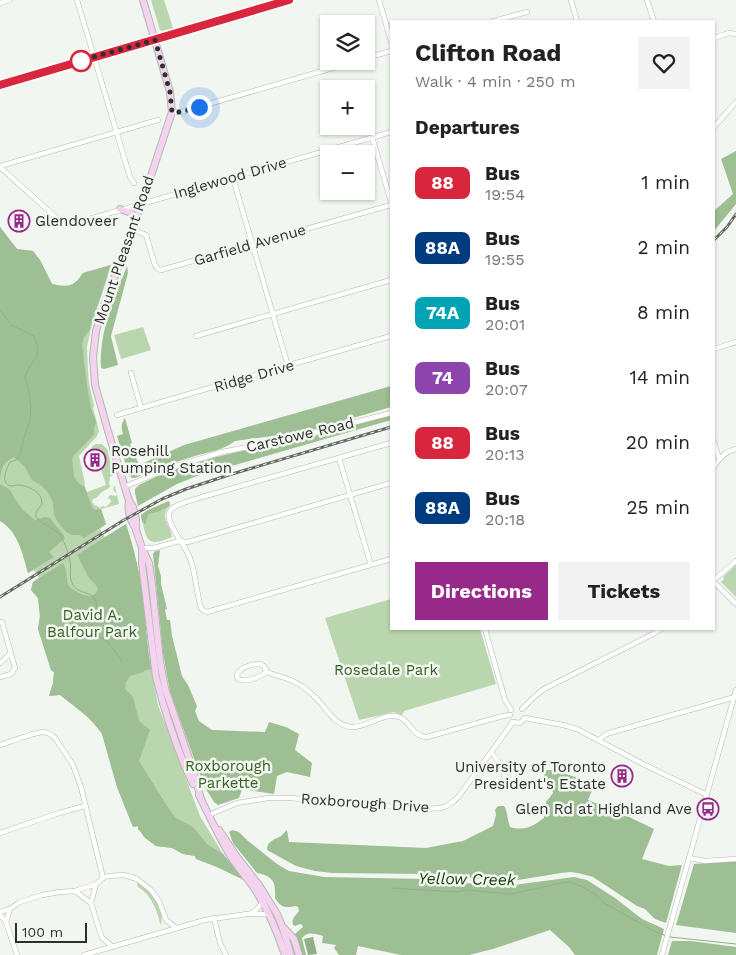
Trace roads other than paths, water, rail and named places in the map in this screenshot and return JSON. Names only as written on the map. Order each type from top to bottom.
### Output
[{"type":"main road","name":"Mount Pleasant Road","points":[[143,0],[170,92],[172,112],[96,330],[93,357],[95,385],[124,487],[133,507],[136,530],[149,563],[160,661],[165,688],[201,799],[218,835],[233,860],[263,902],[276,928],[285,955]]},
{"type":"main road","points":[[0,85],[155,40]]},
{"type":"main road","points":[[120,209],[131,213],[136,218]]},
{"type":"main road","name":"Mount Pleasant Road","points":[[210,817],[237,857],[260,886],[277,914],[292,955]]},
{"type":"main road","points":[[282,926],[294,939],[299,955]]},
{"type":"street","points":[[0,3],[9,0]]},
{"type":"street","points":[[77,0],[130,178],[134,183]]},
{"type":"street","points":[[155,40],[289,0]]},
{"type":"street","points":[[379,0],[390,38]]},
{"type":"street","points":[[571,0],[578,20]]},
{"type":"street","points":[[647,0],[654,20]]},
{"type":"street","points":[[498,20],[527,12]]},
{"type":"street","points":[[715,38],[736,34]]},
{"type":"street","points":[[375,55],[390,51]]},
{"type":"street","points":[[172,112],[182,112],[326,70]]},
{"type":"street","points":[[715,126],[736,102]]},
{"type":"street","points":[[0,166],[158,120]]},
{"type":"street","name":"Inglewood Drive","points":[[0,166],[60,221],[65,224],[72,224],[390,132]]},
{"type":"street","points":[[372,137],[390,200]]},
{"type":"street","points":[[233,178],[288,366]]},
{"type":"street","name":"Garfield Avenue","points":[[132,229],[146,235],[155,265],[161,270],[390,204]]},
{"type":"street","points":[[196,336],[390,280]]},
{"type":"street","name":"Ridge Drive","points":[[117,415],[390,336]]},
{"type":"street","points":[[715,349],[736,342]]},
{"type":"street","points":[[131,373],[141,408]]},
{"type":"street","name":"Carstowe Road","points":[[124,487],[167,469],[222,452],[294,438],[390,413]]},
{"type":"street","points":[[390,443],[202,497],[176,506],[168,514],[179,541],[186,549],[191,561],[200,603],[204,612],[390,559]]},
{"type":"street","points":[[715,446],[718,459]]},
{"type":"street","points":[[715,464],[727,451],[736,449]]},
{"type":"street","points":[[339,458],[371,565]]},
{"type":"street","points":[[142,548],[154,548],[179,541],[188,542],[390,483]]},
{"type":"street","points":[[715,580],[736,561]]},
{"type":"street","points":[[715,582],[736,604]]},
{"type":"street","points":[[0,677],[10,674],[14,670],[2,622]]},
{"type":"street","points":[[485,630],[505,700],[515,710],[525,713],[525,718]]},
{"type":"street","points":[[266,672],[262,665],[256,664],[241,668],[237,673],[237,677],[240,680],[246,680],[266,672],[287,678],[298,683],[312,694],[334,720],[350,726],[358,726],[396,716],[406,721],[418,735],[427,737],[502,716],[515,710],[544,689],[659,630]]},
{"type":"street","points":[[0,663],[11,653]]},
{"type":"street","points":[[662,955],[736,690]]},
{"type":"street","points":[[599,740],[606,734],[735,697]]},
{"type":"street","points":[[515,710],[513,722],[520,723],[525,718]]},
{"type":"street","points":[[525,718],[570,726],[707,795]]},
{"type":"street","name":"Roxborough Drive","points":[[210,817],[246,801],[282,797],[415,809],[441,808],[451,804],[457,798],[513,722]]},
{"type":"street","points":[[0,745],[46,732],[52,734],[59,743],[73,765],[81,787],[103,878]]},
{"type":"street","points":[[491,753],[496,756],[501,769],[505,773]]},
{"type":"street","points":[[0,833],[85,806]]},
{"type":"street","points":[[689,858],[705,861],[736,858]]},
{"type":"street","points":[[17,955],[6,922],[0,914],[20,902],[45,894],[75,891],[96,884],[103,878],[113,875],[131,877],[142,882],[159,901],[166,920],[176,928]]},
{"type":"street","points":[[96,884],[91,903],[102,938],[99,951]]},
{"type":"street","points":[[75,891],[91,903]]},
{"type":"street","points":[[247,914],[254,912],[263,902]]},
{"type":"street","points":[[6,922],[10,909]]},
{"type":"street","points":[[84,955],[214,918],[247,914],[269,914]]},
{"type":"street","points":[[214,918],[220,944],[226,955]]},
{"type":"street","points":[[160,933],[166,920]]},
{"type":"street","points":[[102,938],[113,947]]},
{"type":"waterway","name":"Yellow Creek","points":[[0,310],[11,325],[34,336],[38,347],[37,356],[25,376],[31,408],[30,421],[20,454],[16,460],[10,462],[7,468],[6,482],[11,486],[27,487],[36,492],[40,497],[42,504],[36,512],[36,517],[61,535],[68,551],[73,585],[95,599],[96,609],[90,630],[107,641],[122,662]]},
{"type":"waterway","name":"Yellow Creek","points":[[391,888],[457,892],[467,890],[511,894],[569,882],[583,887],[596,895],[604,903],[666,936]]},
{"type":"waterway","name":"Yellow Creek","points":[[670,937],[736,944]]},
{"type":"railway","points":[[715,239],[736,214]]},
{"type":"railway","points":[[0,597],[124,520],[162,499],[232,474],[390,427]]},
{"type":"place","name":"Glendoveer","points":[[19,221]]},
{"type":"place","name":"Rosehill Pumping Station","points":[[95,460]]},
{"type":"place","name":"University of Toronto President's Estate","points":[[622,776]]},
{"type":"place","name":"Glen Rd at Highland Ave","points":[[708,809]]},
{"type":"park label","name":"David A. Balfour Park","points":[[92,624]]},
{"type":"park label","name":"Rosedale Park","points":[[386,670]]},
{"type":"park label","name":"Roxborough Parkette","points":[[228,774]]}]
